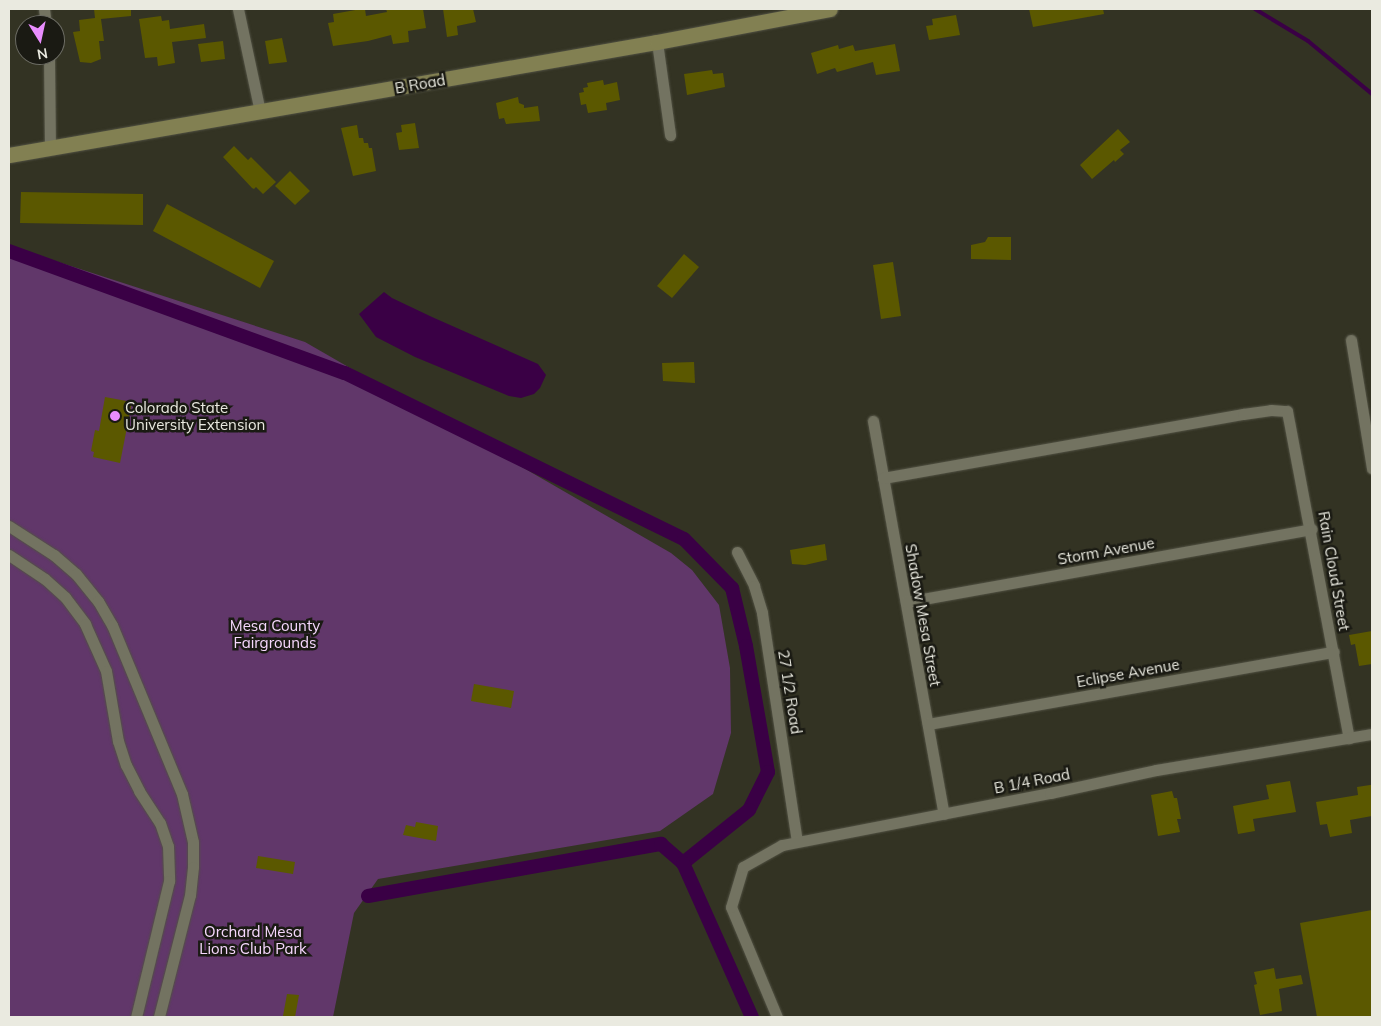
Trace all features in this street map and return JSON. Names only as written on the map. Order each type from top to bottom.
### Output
[{"type":"street","points":[[238,9],[260,112]]},
{"type":"street","name":"B Road","points":[[9,155],[656,42],[830,9]]},
{"type":"street","points":[[656,42],[670,136]]},
{"type":"street","points":[[49,65],[50,148]]},
{"type":"street","points":[[1351,340],[1372,468]]},
{"type":"street","name":"Rain Cloud Street","points":[[883,478],[1243,414],[1271,410],[1287,411],[1311,529],[1349,738]]},
{"type":"street","name":"Shadow Mesa Street","points":[[873,421],[944,814]]},
{"type":"street","points":[[9,526],[54,555],[76,574],[98,601],[116,634],[182,794],[192,842],[193,867],[190,895],[159,1017]]},
{"type":"street","name":"Storm Avenue","points":[[906,602],[1311,529]]},
{"type":"street","name":"27 1/2 Road","points":[[737,552],[754,586],[762,613],[797,841]]},
{"type":"street","points":[[9,554],[46,579],[64,597],[85,624],[106,671],[118,741],[126,765],[139,791],[160,823],[168,846],[169,881],[136,1017]]},
{"type":"street","name":"Eclipse Avenue","points":[[928,724],[1334,652]]},
{"type":"street","name":"B 1/4 Road","points":[[777,1017],[731,906],[743,866],[782,845],[1156,770],[1372,734]]},
{"type":"green space","name":"Mesa County Fairgrounds","points":[[9,246],[305,342],[671,553],[692,570],[719,605],[730,668],[731,733],[713,794],[660,831],[378,879],[354,913],[333,1017],[9,1017]]},
{"type":"shaded area","points":[[384,292],[392,298],[432,317],[538,364],[546,375],[540,388],[534,394],[521,398],[509,396],[415,357],[376,337],[359,314]]},
{"type":"building","points":[[94,9],[131,9],[131,16],[101,19],[104,41],[99,41],[101,59],[91,63],[80,62],[73,32],[80,31],[79,20],[95,18]]},
{"type":"building","points":[[365,9],[366,16],[387,12],[386,9],[423,9],[426,28],[408,31],[409,42],[393,44],[391,35],[368,41],[333,46],[328,23],[334,22],[333,14]]},
{"type":"building","points":[[443,9],[473,9],[476,22],[457,26],[458,35],[447,37]]},
{"type":"building","points":[[1029,9],[1103,9],[1104,14],[1033,27]]},
{"type":"building","points":[[956,15],[960,35],[929,40],[926,26],[933,25],[932,19]]},
{"type":"building","points":[[161,16],[162,21],[169,20],[170,29],[204,24],[206,38],[172,42],[175,63],[158,66],[157,57],[145,58],[139,19]]},
{"type":"building","points":[[282,38],[287,62],[269,64],[265,41]]},
{"type":"building","points":[[223,41],[225,59],[201,62],[198,44]]},
{"type":"building","points":[[895,44],[900,71],[876,75],[873,62],[837,72],[835,68],[817,74],[811,53],[838,45],[839,49],[853,45],[855,51]]},
{"type":"building","points":[[712,70],[713,74],[723,73],[725,87],[687,95],[684,74]]},
{"type":"building","points":[[603,80],[604,85],[617,82],[620,100],[606,103],[607,110],[588,113],[586,104],[581,105],[579,93],[584,92],[583,88],[588,87],[587,83]]},
{"type":"building","points":[[518,97],[519,103],[524,105],[524,108],[538,106],[540,121],[506,124],[504,118],[499,119],[496,103]]},
{"type":"building","points":[[415,123],[419,148],[399,150],[396,133],[402,132],[401,125]]},
{"type":"building","points":[[357,125],[359,138],[363,138],[364,143],[368,143],[369,148],[372,148],[376,171],[353,176],[341,128]]},
{"type":"building","points":[[1118,129],[1130,142],[1120,150],[1124,154],[1092,179],[1080,165]]},
{"type":"building","points":[[234,146],[248,160],[251,157],[276,182],[263,194],[256,187],[252,188],[223,157]]},
{"type":"building","points":[[290,171],[310,191],[295,205],[275,186]]},
{"type":"building","points":[[21,192],[143,194],[143,225],[20,223]]},
{"type":"building","points":[[167,204],[274,261],[260,288],[153,231]]},
{"type":"building","points":[[988,237],[1011,237],[1011,260],[971,259],[971,245],[985,242]]},
{"type":"building","points":[[684,254],[699,267],[672,298],[657,286]]},
{"type":"building","points":[[893,262],[901,316],[881,319],[873,265]]},
{"type":"building","points":[[694,362],[695,383],[663,381],[662,363]]},
{"type":"building","name":"Colorado State University Extension","points":[[105,397],[132,402],[120,463],[93,457],[94,452],[91,451],[95,430],[99,431]]},
{"type":"building","points":[[825,544],[827,560],[805,565],[792,564],[790,550]]},
{"type":"building","points":[[1372,631],[1372,664],[1359,666],[1355,644],[1351,645],[1349,635]]},
{"type":"building","points":[[474,684],[514,691],[511,708],[471,701]]},
{"type":"building","points":[[1290,781],[1296,812],[1253,819],[1255,831],[1238,834],[1233,806],[1269,799],[1266,785]]},
{"type":"building","points":[[1372,785],[1372,816],[1350,820],[1352,833],[1330,837],[1327,824],[1320,825],[1316,802],[1358,795],[1357,787]]},
{"type":"building","points":[[1172,791],[1174,798],[1177,798],[1181,819],[1177,819],[1180,832],[1158,836],[1151,795]]},
{"type":"building","points":[[416,822],[438,826],[436,841],[403,835],[406,825],[415,827]]},
{"type":"building","points":[[258,856],[295,862],[293,874],[256,868]]},
{"type":"building","points":[[1372,910],[1372,1017],[1317,1017],[1300,923]]},
{"type":"building","points":[[1274,968],[1276,979],[1301,975],[1303,984],[1279,989],[1282,1011],[1260,1015],[1254,985],[1257,984],[1254,972]]},
{"type":"building","points":[[287,994],[299,995],[295,1017],[283,1016]]},
{"type":"waterway","points":[[1255,9],[1308,41],[1372,94]]},
{"type":"waterway","points":[[9,251],[345,373],[684,539],[732,588],[746,646],[768,772],[749,810],[683,863]]},
{"type":"waterway","points":[[368,896],[661,844],[683,863],[752,1017]]},
{"type":"place","name":"Colorado State University Extension","points":[[115,416]]},
{"type":"park label","name":"Orchard Mesa Lions Club Park","points":[[253,940]]}]
